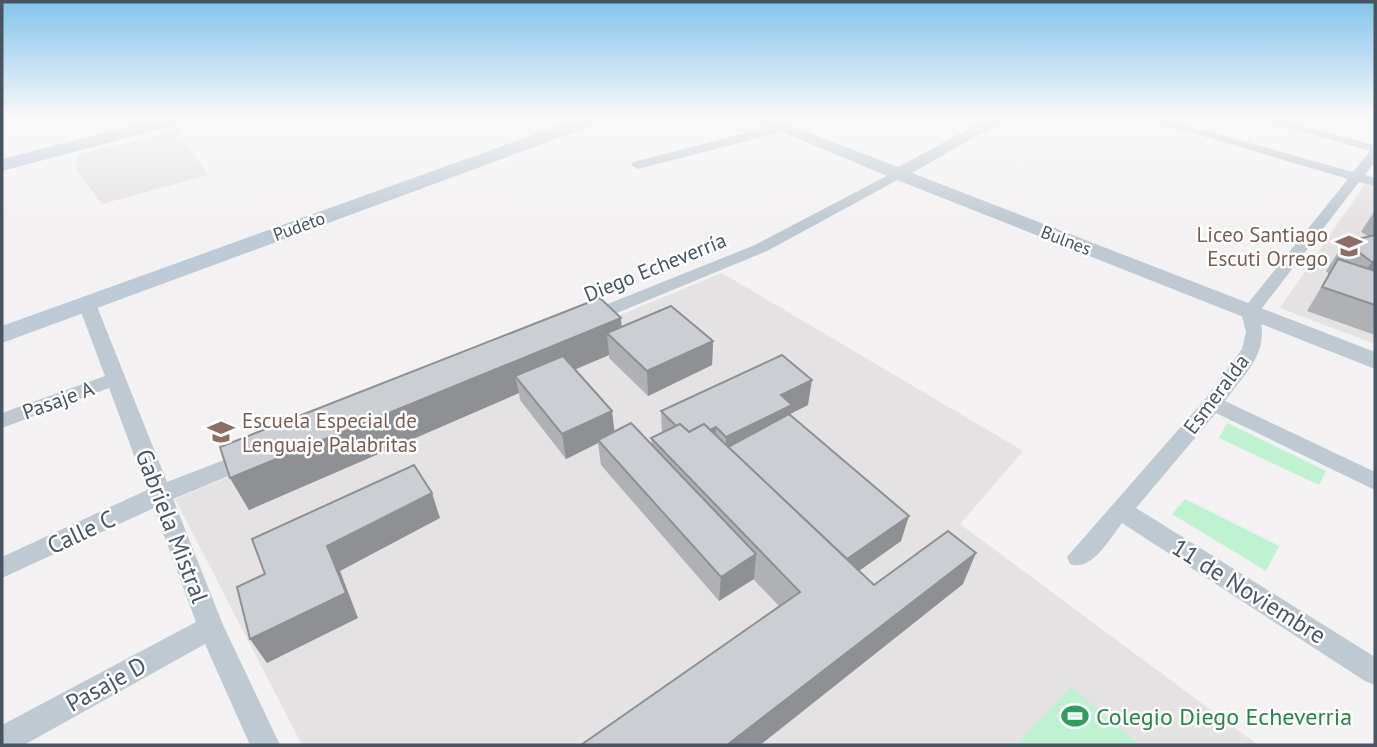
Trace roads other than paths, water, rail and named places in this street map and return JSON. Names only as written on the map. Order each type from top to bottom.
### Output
[{"type":"main road","points":[[2,165],[48,153]]},
{"type":"main road","name":"Pudeto","points":[[2,335],[501,153]]},
{"type":"street","points":[[638,165],[685,153]]},
{"type":"street","name":"Bulnes","points":[[844,153],[1375,361]]},
{"type":"street","name":"Diego Echeverría","points":[[569,327],[761,248],[937,153]]},
{"type":"street","points":[[1272,153],[1375,182]]},
{"type":"street","points":[[1250,312],[1358,177],[1374,153]]},
{"type":"street","name":"Gabriela Mistral","points":[[87,304],[211,627],[265,745]]},
{"type":"street","name":"Esmeralda","points":[[1079,557],[1122,511],[1213,403],[1251,350],[1255,332],[1250,312]]},
{"type":"street","name":"Pasaje A","points":[[2,421],[115,379]]},
{"type":"street","points":[[1213,403],[1375,482]]},
{"type":"street","points":[[159,495],[262,453]]},
{"type":"street","name":"Calle C","points":[[2,568],[159,495]]},
{"type":"street","name":"11 de Noviembre","points":[[1122,511],[1375,672]]},
{"type":"street","name":"Pasaje D","points":[[2,741],[211,627]]},
{"type":"place","name":"Liceo Santiago Escuti Orrego","points":[[1349,246]]},
{"type":"place","name":"Escuela Especial de Lenguaje Palabritas","points":[[221,432]]},
{"type":"place","name":"Colegio Diego Echeverria","points":[[1075,716]]}]
